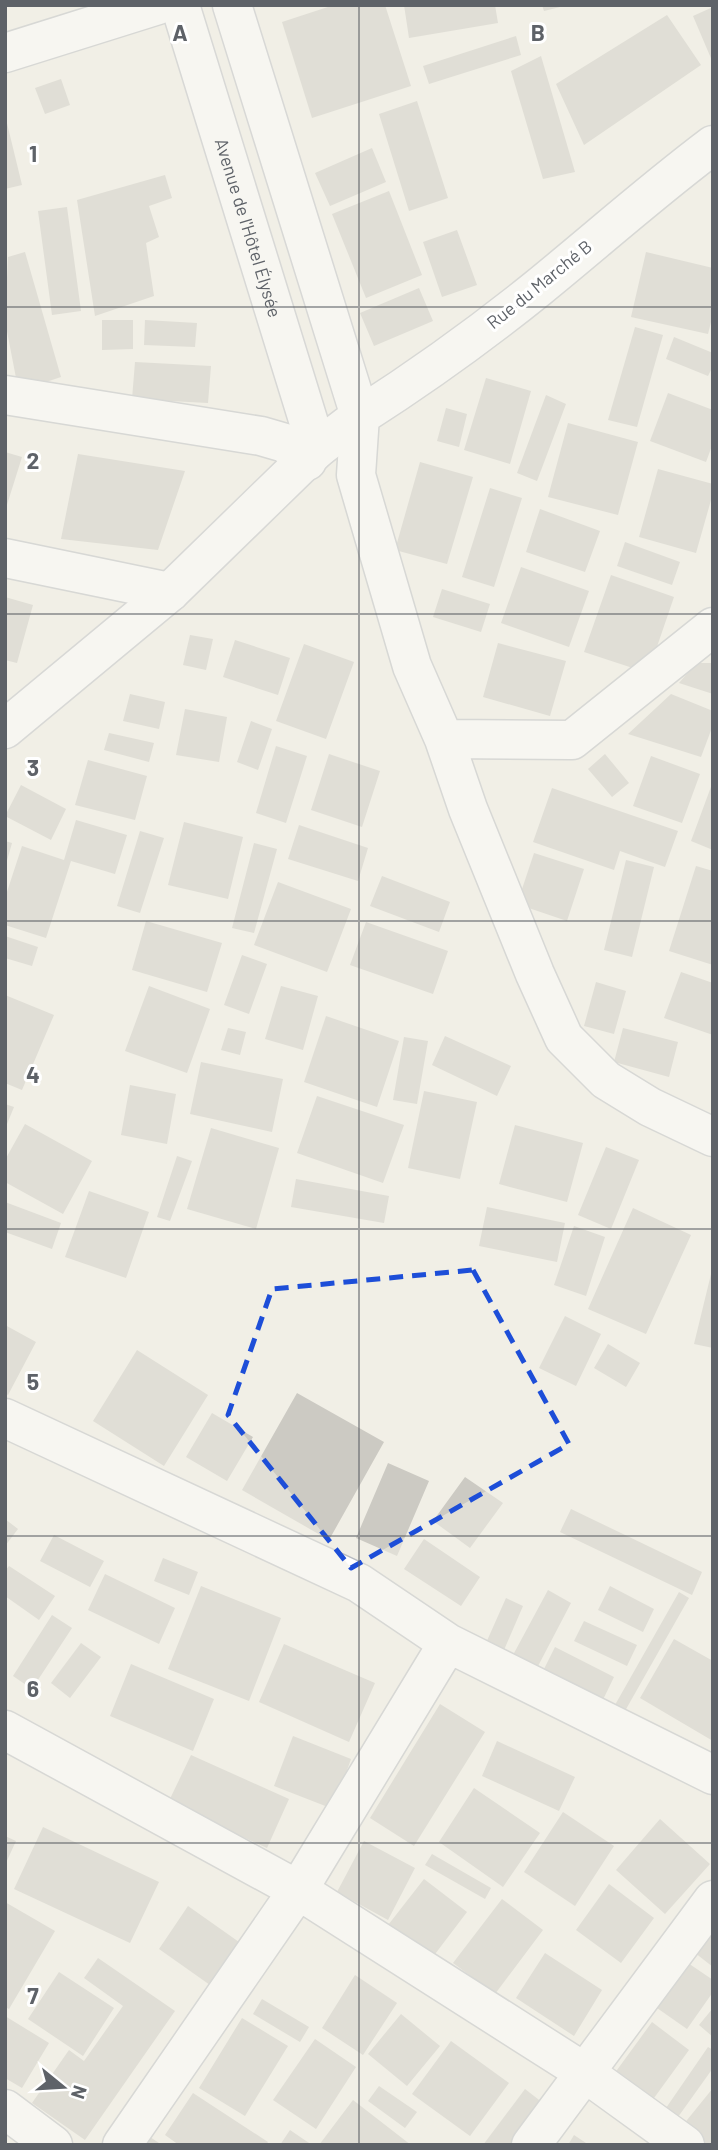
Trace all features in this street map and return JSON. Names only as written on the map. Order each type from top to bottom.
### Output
[{"type":"street","points":[[5,53],[159,5]]},
{"type":"street","name":"Avenue de l'Hôtel Élysée","points":[[180,5],[312,455]]},
{"type":"street","points":[[232,5],[360,416],[356,475],[412,666],[535,974],[564,1038],[606,1080],[650,1107],[713,1137]]},
{"type":"street","name":"Rue du Marché B","points":[[5,729],[170,592],[312,455],[360,416],[411,383],[538,288],[713,145]]},
{"type":"street","points":[[5,395],[261,436],[285,443],[356,475]]},
{"type":"street","points":[[5,558],[170,592]]},
{"type":"street","points":[[443,739],[572,740],[713,627]]},
{"type":"street","points":[[5,1418],[359,1583],[448,1643],[713,1774]]},
{"type":"street","points":[[122,2145],[298,1890],[448,1643]]},
{"type":"street","points":[[5,1730],[298,1890],[584,2072],[685,2145]]},
{"type":"street","points":[[531,2145],[713,1900]]},
{"type":"street","points":[[5,2109],[53,2145]]},
{"type":"highlighted area","points":[[473,1270],[569,1444],[351,1568],[228,1415],[272,1289]]},
{"type":"building","points":[[334,5],[385,5],[411,86],[312,118],[282,22]]},
{"type":"building","points":[[404,5],[495,5],[498,23],[409,38]]},
{"type":"building","points":[[542,5],[564,5],[564,6],[544,11]]},
{"type":"building","points":[[713,7],[713,63],[693,16]]},
{"type":"building","points":[[667,15],[701,65],[584,145],[556,84]]},
{"type":"building","points":[[516,36],[521,55],[429,84],[423,66]]},
{"type":"building","points":[[541,56],[575,172],[543,179],[511,71]]},
{"type":"building","points":[[61,79],[70,105],[45,114],[35,88]]},
{"type":"building","points":[[417,101],[448,198],[409,211],[379,114]]},
{"type":"building","points":[[5,115],[22,185],[5,189]]},
{"type":"building","points":[[372,148],[386,182],[330,206],[315,173]]},
{"type":"building","points":[[165,175],[172,198],[149,206],[159,237],[146,243],[154,296],[95,316],[77,200]]},
{"type":"building","points":[[389,191],[422,275],[366,298],[332,214]]},
{"type":"building","points":[[67,207],[81,311],[52,315],[38,211]]},
{"type":"building","points":[[457,230],[477,285],[442,297],[423,242]]},
{"type":"building","points":[[25,252],[61,377],[40,384],[17,383],[5,321],[8,257]]},
{"type":"building","points":[[646,252],[713,268],[713,314],[708,334],[631,317]]},
{"type":"building","points":[[419,288],[433,321],[374,346],[360,313]]},
{"type":"building","points":[[102,320],[133,320],[133,349],[102,350]]},
{"type":"building","points":[[145,320],[197,323],[195,347],[144,345]]},
{"type":"building","points":[[635,327],[663,335],[637,427],[608,420]]},
{"type":"building","points":[[674,337],[713,353],[713,366],[708,376],[666,359]]},
{"type":"building","points":[[135,362],[211,366],[208,403],[132,399]]},
{"type":"building","points":[[486,378],[531,391],[510,464],[464,450]]},
{"type":"building","points":[[668,393],[713,410],[713,443],[706,462],[650,441]]},
{"type":"building","points":[[546,395],[566,404],[537,481],[517,473]]},
{"type":"building","points":[[446,408],[467,414],[459,447],[437,441]]},
{"type":"building","points":[[568,423],[638,442],[618,515],[548,497]]},
{"type":"building","points":[[5,452],[22,457],[6,508],[5,508]]},
{"type":"building","points":[[78,454],[185,471],[158,550],[61,539]]},
{"type":"building","points":[[420,462],[473,477],[447,564],[395,550]]},
{"type":"building","points":[[658,469],[713,484],[713,493],[696,553],[639,537]]},
{"type":"building","points":[[490,488],[522,498],[494,587],[462,577]]},
{"type":"building","points":[[540,509],[600,531],[585,572],[526,552]]},
{"type":"building","points":[[625,542],[680,562],[672,585],[617,566]]},
{"type":"building","points":[[521,567],[589,591],[569,647],[501,623]]},
{"type":"building","points":[[611,575],[674,597],[648,673],[584,652]]},
{"type":"building","points":[[442,589],[490,604],[481,632],[433,617]]},
{"type":"building","points":[[5,597],[33,605],[17,663],[5,660]]},
{"type":"building","points":[[190,635],[213,639],[206,670],[183,665]]},
{"type":"building","points":[[235,640],[290,658],[278,695],[223,677]]},
{"type":"building","points":[[498,643],[566,661],[550,716],[483,697]]},
{"type":"building","points":[[304,644],[354,662],[326,739],[276,721]]},
{"type":"building","points":[[696,663],[713,663],[713,694],[679,683]]},
{"type":"building","points":[[130,694],[165,702],[159,729],[123,721]]},
{"type":"building","points":[[671,694],[713,711],[713,725],[701,757],[628,734]]},
{"type":"building","points":[[185,709],[227,717],[219,762],[176,755]]},
{"type":"building","points":[[251,721],[272,729],[258,770],[237,762]]},
{"type":"building","points":[[109,733],[154,743],[149,762],[104,750]]},
{"type":"building","points":[[276,746],[307,756],[286,823],[256,813]]},
{"type":"building","points":[[329,754],[380,771],[362,827],[311,810]]},
{"type":"building","points":[[605,754],[629,783],[612,797],[588,769]]},
{"type":"building","points":[[651,756],[700,774],[682,823],[633,806]]},
{"type":"building","points":[[88,760],[147,776],[135,820],[75,805]]},
{"type":"building","points":[[713,784],[713,850],[691,841]]},
{"type":"building","points":[[21,785],[66,809],[51,840],[5,816]]},
{"type":"building","points":[[552,788],[678,831],[665,867],[620,851],[614,870],[533,842]]},
{"type":"building","points":[[76,820],[127,835],[115,874],[71,861],[46,938],[5,925],[5,898],[22,846],[64,860]]},
{"type":"building","points":[[184,822],[243,837],[228,899],[168,885]]},
{"type":"building","points":[[299,825],[368,848],[358,881],[288,859]]},
{"type":"building","points":[[140,831],[164,838],[140,913],[117,906]]},
{"type":"building","points":[[5,841],[12,843],[6,864],[5,864]]},
{"type":"building","points":[[254,843],[277,849],[254,933],[232,928]]},
{"type":"building","points":[[534,853],[584,869],[567,921],[517,904]]},
{"type":"building","points":[[626,860],[654,867],[632,957],[604,950]]},
{"type":"building","points":[[696,866],[713,871],[713,965],[669,951]]},
{"type":"building","points":[[382,876],[450,902],[439,932],[370,906]]},
{"type":"building","points":[[278,882],[351,909],[327,972],[254,945]]},
{"type":"building","points":[[146,921],[222,943],[207,992],[132,970]]},
{"type":"building","points":[[366,922],[448,951],[433,994],[350,965]]},
{"type":"building","points":[[5,936],[38,947],[32,966],[5,958]]},
{"type":"building","points":[[242,955],[267,964],[249,1014],[224,1005]]},
{"type":"building","points":[[681,972],[713,983],[713,1035],[664,1018]]},
{"type":"building","points":[[596,982],[626,991],[614,1034],[584,1026]]},
{"type":"building","points":[[149,986],[210,1009],[187,1073],[125,1051]]},
{"type":"building","points":[[281,986],[318,996],[303,1050],[265,1039]]},
{"type":"building","points":[[5,995],[54,1015],[22,1090],[5,1083]]},
{"type":"building","points":[[326,1016],[399,1041],[377,1107],[304,1082]]},
{"type":"building","points":[[228,1028],[246,1032],[240,1055],[221,1050]]},
{"type":"building","points":[[623,1028],[678,1042],[669,1077],[614,1062]]},
{"type":"building","points":[[445,1036],[511,1066],[497,1096],[432,1065]]},
{"type":"building","points":[[404,1037],[428,1041],[417,1104],[393,1100]]},
{"type":"building","points":[[201,1062],[283,1079],[272,1132],[190,1114]]},
{"type":"building","points":[[130,1085],[176,1094],[167,1144],[121,1135]]},
{"type":"building","points":[[424,1091],[477,1102],[460,1179],[408,1168]]},
{"type":"building","points":[[317,1096],[404,1125],[383,1183],[297,1153]]},
{"type":"building","points":[[5,1104],[14,1107],[5,1129]]},
{"type":"building","points":[[25,1124],[92,1161],[63,1214],[5,1182],[5,1160]]},
{"type":"building","points":[[515,1125],[583,1143],[567,1202],[499,1184]]},
{"type":"building","points":[[211,1128],[279,1148],[256,1229],[187,1209]]},
{"type":"building","points":[[606,1147],[639,1160],[611,1229],[578,1215]]},
{"type":"building","points":[[177,1156],[192,1161],[170,1221],[157,1217]]},
{"type":"building","points":[[296,1179],[389,1196],[384,1223],[291,1207]]},
{"type":"building","points":[[89,1191],[149,1212],[126,1278],[65,1257]]},
{"type":"building","points":[[5,1202],[61,1223],[52,1249],[5,1232]]},
{"type":"building","points":[[487,1207],[565,1223],[557,1262],[479,1246]]},
{"type":"building","points":[[633,1208],[691,1235],[646,1334],[588,1309]]},
{"type":"building","points":[[574,1226],[605,1237],[586,1296],[554,1285]]},
{"type":"building","points":[[713,1270],[713,1348],[694,1344]]},
{"type":"building","points":[[565,1316],[601,1334],[576,1386],[539,1368]]},
{"type":"building","points":[[5,1325],[36,1342],[8,1395],[5,1393]]},
{"type":"building","points":[[608,1344],[640,1363],[626,1387],[594,1368]]},
{"type":"building","points":[[137,1350],[208,1395],[164,1466],[93,1421]]},
{"type":"building","points":[[297,1393],[384,1442],[329,1540],[242,1490]]},
{"type":"building","points":[[212,1413],[253,1437],[227,1481],[186,1457]]},
{"type":"building","points":[[388,1463],[429,1481],[397,1556],[356,1538]]},
{"type":"building","points":[[465,1477],[503,1503],[470,1548],[433,1521]]},
{"type":"building","points":[[571,1509],[702,1572],[692,1595],[560,1532]]},
{"type":"building","points":[[5,1519],[18,1529],[5,1546]]},
{"type":"building","points":[[54,1535],[104,1561],[90,1587],[40,1561]]},
{"type":"building","points":[[424,1539],[480,1577],[461,1606],[404,1569]]},
{"type":"building","points":[[163,1558],[198,1572],[189,1595],[154,1581]]},
{"type":"building","points":[[9,1566],[55,1596],[39,1620],[5,1596],[5,1571]]},
{"type":"building","points":[[105,1574],[175,1608],[159,1644],[88,1610]]},
{"type":"building","points":[[201,1586],[281,1618],[249,1701],[168,1669]]},
{"type":"building","points":[[610,1586],[654,1609],[643,1632],[598,1610]]},
{"type":"building","points":[[548,1590],[571,1603],[537,1668],[513,1655]]},
{"type":"building","points":[[679,1592],[689,1598],[621,1718],[611,1712]]},
{"type":"building","points":[[506,1598],[523,1606],[504,1650],[486,1643]]},
{"type":"building","points":[[52,1615],[72,1628],[32,1689],[13,1676]]},
{"type":"building","points":[[584,1621],[637,1645],[627,1666],[574,1641]]},
{"type":"building","points":[[674,1639],[713,1661],[713,1741],[640,1698]]},
{"type":"building","points":[[81,1643],[101,1657],[70,1698],[51,1683]]},
{"type":"building","points":[[284,1644],[375,1683],[349,1742],[259,1702]]},
{"type":"building","points":[[555,1647],[614,1677],[598,1710],[538,1681]]},
{"type":"building","points":[[131,1664],[214,1699],[193,1751],[110,1716]]},
{"type":"building","points":[[440,1704],[485,1732],[414,1846],[370,1818]]},
{"type":"building","points":[[293,1736],[351,1759],[333,1809],[274,1786]]},
{"type":"building","points":[[497,1741],[575,1777],[559,1811],[482,1776]]},
{"type":"building","points":[[191,1755],[289,1799],[267,1848],[168,1803]]},
{"type":"building","points":[[474,1788],[540,1833],[503,1887],[439,1842]]},
{"type":"building","points":[[563,1812],[614,1846],[575,1906],[524,1872]]},
{"type":"building","points":[[660,1819],[710,1864],[665,1914],[616,1870]]},
{"type":"building","points":[[43,1827],[159,1882],[130,1943],[14,1889]]},
{"type":"building","points":[[5,1836],[16,1841],[5,1865]]},
{"type":"building","points":[[364,1841],[415,1868],[388,1920],[337,1892]]},
{"type":"building","points":[[432,1854],[491,1888],[485,1899],[425,1865]]},
{"type":"building","points":[[424,1879],[467,1912],[429,1962],[385,1929]]},
{"type":"building","points":[[609,1884],[654,1918],[621,1963],[576,1930]]},
{"type":"building","points":[[502,1899],[543,1930],[495,1994],[453,1963]]},
{"type":"building","points":[[5,1902],[55,1931],[9,2009],[5,2007]]},
{"type":"building","points":[[188,1906],[239,1942],[210,1985],[159,1949]]},
{"type":"building","points":[[713,1919],[713,1967],[690,1949]]},
{"type":"building","points":[[545,1953],[602,1990],[574,2036],[516,1998]]},
{"type":"building","points":[[98,1958],[175,2011],[85,2140],[32,2103],[69,2050],[84,2061],[123,2006],[84,1978]]},
{"type":"building","points":[[688,1963],[713,1980],[713,1992],[687,2029],[657,2008]]},
{"type":"building","points":[[59,1972],[114,2008],[83,2056],[28,2019]]},
{"type":"building","points":[[355,1975],[397,2003],[363,2055],[322,2028]]},
{"type":"building","points":[[262,1999],[309,2027],[300,2042],[253,2014]]},
{"type":"building","points":[[713,2008],[713,2037],[699,2025]]},
{"type":"building","points":[[401,2014],[440,2046],[407,2086],[368,2054]]},
{"type":"building","points":[[5,2016],[49,2043],[22,2088],[5,2078]]},
{"type":"building","points":[[242,2018],[288,2046],[245,2116],[199,2088]]},
{"type":"building","points":[[652,2022],[689,2050],[646,2109],[609,2081]]},
{"type":"building","points":[[315,2039],[356,2067],[316,2129],[273,2100]]},
{"type":"building","points":[[451,2041],[509,2083],[470,2136],[412,2094]]},
{"type":"building","points":[[708,2047],[713,2050],[713,2068],[678,2117],[666,2108]]},
{"type":"building","points":[[379,2086],[417,2112],[405,2128],[368,2101]]},
{"type":"building","points":[[713,2088],[713,2145],[708,2145],[683,2125]]},
{"type":"building","points":[[525,2089],[543,2103],[512,2145],[483,2145]]},
{"type":"building","points":[[193,2093],[268,2142],[266,2145],[179,2145],[165,2135]]},
{"type":"building","points":[[353,2100],[411,2145],[319,2145]]},
{"type":"building","points":[[290,2130],[312,2145],[280,2145]]},
{"type":"building","points":[[147,2135],[162,2145],[142,2145]]},
{"type":"building","points":[[574,2135],[589,2145],[568,2145]]}]
